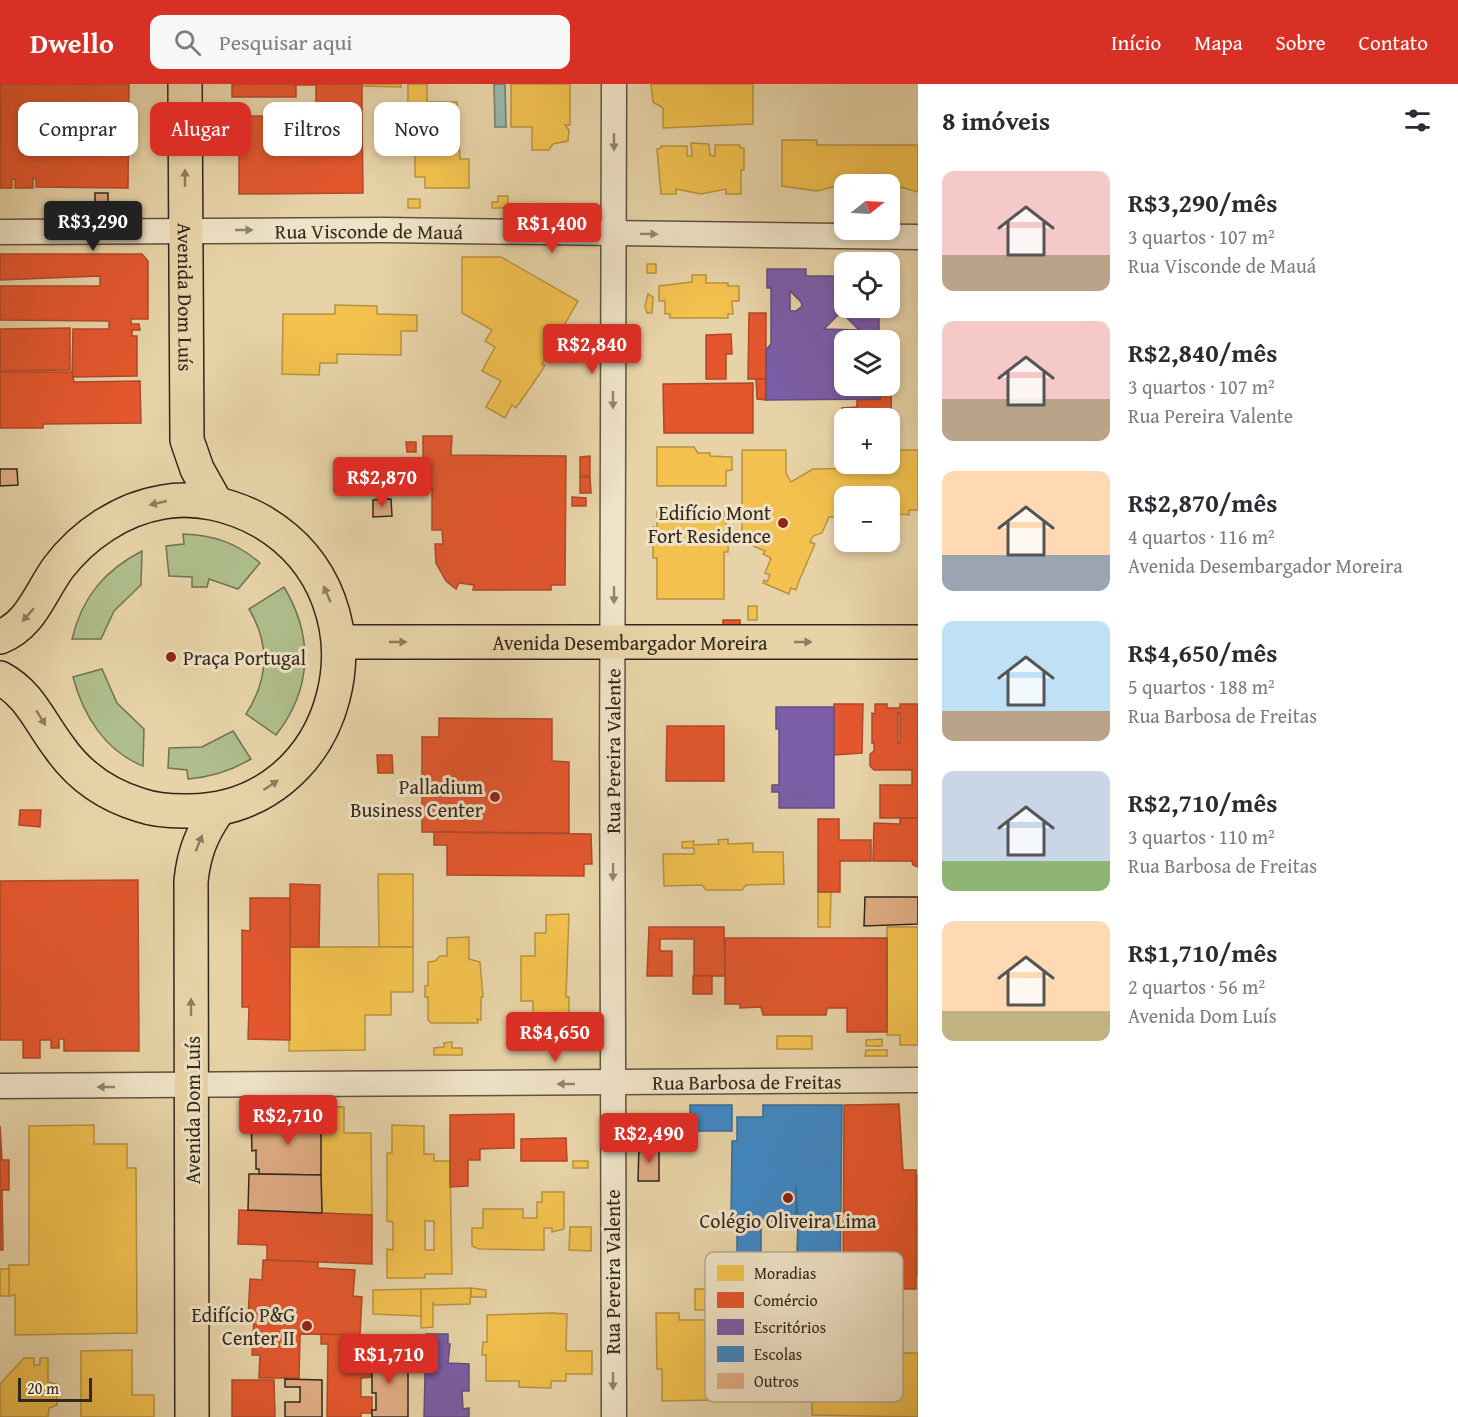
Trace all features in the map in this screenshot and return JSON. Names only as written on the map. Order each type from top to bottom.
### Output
[{"type":"main road","name":"Avenida Dom Luís","points":[[185,84],[187,440],[197,469],[216,503]]},
{"type":"main road","points":[[0,638],[11,633],[32,612],[59,568],[83,541],[105,524],[129,512],[163,501],[187,499],[216,503],[253,517],[302,553],[328,595],[340,642],[337,682],[322,729],[312,746],[278,781],[256,796],[218,810],[198,812],[154,809],[114,795],[85,777],[59,748],[30,702],[14,686],[0,678]]},
{"type":"main road","name":"Avenida Desembargador Moreira","points":[[340,642],[918,642]]},
{"type":"main road","name":"Avenida Dom Luís","points":[[192,1417],[191,881],[194,855],[204,830],[218,810]]},
{"type":"street","name":"Rua Pereira Valente","points":[[614,84],[611,1083],[614,1417]]},
{"type":"street","name":"Rua Visconde de Mauá","points":[[0,232],[186,230],[918,237]]},
{"type":"street","name":"Rua Barbosa de Freitas","points":[[0,1086],[191,1087],[918,1080]]},
{"type":"green space","points":[[183,534],[224,541],[243,550],[260,563],[238,589],[209,579],[207,587],[192,587],[192,577],[169,576],[166,546],[184,544]]},
{"type":"green space","points":[[142,551],[141,585],[114,611],[101,639],[72,639],[82,610],[97,586],[117,567]]},
{"type":"green space","points":[[284,587],[294,606],[300,625],[305,662],[297,700],[276,735],[246,714],[259,688],[264,662],[260,635],[249,609]]},
{"type":"green space","points":[[102,669],[117,703],[144,729],[143,766],[117,751],[107,741],[90,718],[77,691],[73,677]]},
{"type":"green space","points":[[233,731],[251,759],[221,773],[188,779],[187,770],[168,768],[169,748],[202,747]]},
{"type":"shaded area","points":[[494,84],[505,84],[506,127],[495,127]]},
{"type":"building: Moradias","points":[[362,84],[401,84],[401,87],[362,86]]},
{"type":"building: Moradias","points":[[408,84],[427,84],[427,102],[408,102]]},
{"type":"building: Moradias","points":[[511,84],[570,84],[570,125],[565,125],[569,130],[568,141],[553,144],[549,150],[532,150],[532,127],[511,127]]},
{"type":"building: Moradias","points":[[651,84],[753,84],[753,124],[663,128],[663,108],[653,102]]},
{"type":"building: Moradias","points":[[782,140],[817,140],[817,145],[918,145],[918,192],[900,187],[900,174],[834,174],[834,187],[817,191],[782,186]]},
{"type":"building: Moradias","points":[[691,143],[709,144],[710,155],[715,156],[715,145],[740,145],[740,148],[744,148],[741,194],[726,194],[726,189],[701,194],[676,189],[676,194],[661,194],[657,149],[661,146],[687,146],[687,156],[692,156]]},
{"type":"building: Moradias","points":[[415,156],[460,156],[460,159],[469,159],[469,188],[425,188],[425,177],[415,177]]},
{"type":"building: Moradias","points":[[498,196],[508,196],[508,208],[492,208],[492,202],[498,202]]},
{"type":"building: Moradias","points":[[408,199],[420,199],[420,208],[408,208]]},
{"type":"building: Moradias","points":[[462,257],[501,257],[578,301],[542,364],[545,365],[541,372],[516,408],[512,405],[505,418],[486,407],[501,381],[482,371],[495,347],[485,341],[492,330],[462,313]]},
{"type":"building: Moradias","points":[[647,264],[656,264],[656,273],[647,273]]},
{"type":"building: Moradias","points":[[692,275],[706,275],[706,283],[728,283],[728,286],[739,286],[739,301],[732,301],[733,314],[728,314],[728,318],[670,318],[670,314],[665,314],[665,301],[659,301],[659,286],[692,282]]},
{"type":"building: Moradias","points":[[648,294],[653,297],[652,313],[647,313],[645,306]]},
{"type":"building: Moradias","points":[[335,305],[377,306],[377,314],[417,315],[417,331],[401,331],[401,355],[337,354],[337,363],[320,363],[319,375],[282,374],[283,314],[335,314]]},
{"type":"building: Moradias","points":[[657,447],[694,447],[698,453],[732,457],[732,470],[726,471],[726,486],[657,486]]},
{"type":"building: Moradias","name":"Edifício Mont Fort Residence","points":[[742,450],[786,450],[786,473],[791,482],[813,469],[834,469],[834,474],[900,474],[900,450],[918,450],[918,510],[909,510],[909,515],[900,514],[900,486],[834,486],[834,517],[829,517],[822,533],[813,536],[810,542],[815,544],[796,590],[791,588],[789,594],[763,583],[764,580],[767,582],[770,575],[765,573],[771,558],[763,554],[765,551],[742,541]]},
{"type":"building: Moradias","points":[[657,512],[724,512],[724,522],[729,527],[728,552],[724,552],[724,599],[657,599],[657,558],[653,558],[653,527],[657,528]]},
{"type":"building: Moradias","points":[[748,606],[757,606],[757,620],[748,620]]},
{"type":"building: Moradias","points":[[728,839],[728,844],[753,843],[753,852],[783,852],[784,884],[746,885],[742,890],[706,890],[702,885],[664,886],[663,854],[694,854],[694,848],[682,848],[682,842],[694,841],[693,845],[719,844],[718,840]]},
{"type":"building: Moradias","points":[[378,874],[413,874],[413,947],[379,947]]},
{"type":"building: Moradias","points":[[818,892],[831,892],[830,927],[818,927]]},
{"type":"building: Moradias","points":[[569,914],[566,997],[569,997],[569,1016],[533,1016],[533,1001],[521,1001],[521,956],[535,956],[535,933],[546,933],[546,915]]},
{"type":"building: Moradias","points":[[887,927],[918,927],[918,1045],[900,1045],[900,1035],[887,1035]]},
{"type":"building: Moradias","points":[[469,937],[469,959],[480,962],[483,997],[481,997],[481,1020],[477,1019],[478,1023],[431,1023],[428,1020],[428,997],[425,997],[425,986],[428,986],[428,962],[435,961],[440,956],[447,956],[447,938]]},
{"type":"building: Moradias","points":[[290,947],[413,947],[413,992],[391,992],[391,1015],[365,1015],[365,1050],[289,1051]]},
{"type":"building: Moradias","points":[[777,1036],[812,1036],[812,1049],[777,1049]]},
{"type":"building: Moradias","points":[[882,1039],[882,1046],[866,1046],[866,1040]]},
{"type":"building: Moradias","points":[[452,1042],[452,1048],[462,1048],[462,1055],[434,1055],[434,1048],[444,1047],[444,1043]]},
{"type":"building: Moradias","points":[[866,1050],[887,1050],[887,1056],[865,1056]]},
{"type":"building: Moradias","points":[[320,1106],[344,1107],[344,1133],[371,1133],[372,1215],[322,1213]]},
{"type":"building: Moradias","points":[[94,1125],[94,1144],[127,1144],[127,1168],[136,1168],[137,1333],[15,1335],[15,1295],[9,1296],[9,1265],[29,1265],[29,1126]]},
{"type":"building: Moradias","points":[[392,1125],[424,1126],[424,1154],[434,1154],[434,1161],[450,1161],[452,1274],[425,1274],[425,1278],[387,1278],[387,1249],[393,1250],[393,1222],[387,1221],[387,1153],[392,1153]],"holes":[[[425,1221],[434,1221],[434,1250],[425,1250]]]},
{"type":"building: Moradias","points":[[573,1161],[588,1161],[588,1168],[573,1168]]},
{"type":"building: Moradias","points":[[916,1175],[918,1175],[918,1276],[916,1276]]},
{"type":"building: Moradias","points":[[542,1192],[564,1192],[564,1229],[552,1232],[552,1228],[544,1228],[544,1250],[479,1249],[472,1246],[472,1228],[483,1228],[483,1209],[523,1209],[523,1218],[537,1218],[537,1202],[542,1202]]},
{"type":"building: Moradias","points":[[570,1227],[591,1227],[591,1251],[569,1250]]},
{"type":"building: Moradias","points":[[0,1269],[9,1269],[9,1296],[0,1296]]},
{"type":"building: Moradias","points":[[471,1288],[486,1290],[486,1297],[471,1297]]},
{"type":"building: Moradias","points":[[471,1288],[470,1304],[435,1305],[433,1303],[433,1327],[421,1328],[421,1289]]},
{"type":"building: Moradias","points":[[421,1289],[421,1316],[373,1314],[373,1290]]},
{"type":"building: Moradias","points":[[695,1289],[705,1289],[705,1310],[695,1310]]},
{"type":"building: Moradias","points":[[656,1313],[679,1313],[679,1320],[705,1320],[705,1400],[662,1401],[662,1369],[657,1369]]},
{"type":"building: Moradias","points":[[567,1314],[566,1351],[592,1351],[592,1374],[566,1374],[566,1381],[551,1381],[551,1388],[519,1387],[519,1381],[486,1381],[486,1355],[482,1355],[483,1342],[487,1342],[487,1315]]},
{"type":"building: Moradias","points":[[132,1350],[132,1395],[154,1395],[154,1417],[81,1417],[81,1351]]},
{"type":"building: Moradias","points":[[903,1353],[918,1353],[918,1417],[812,1415],[812,1402],[903,1402]]},
{"type":"building: Moradias","points":[[24,1358],[34,1358],[34,1365],[40,1365],[40,1358],[48,1358],[48,1382],[57,1384],[57,1405],[49,1408],[48,1417],[0,1417],[0,1384]]},
{"type":"building: Comércio","points":[[0,84],[129,84],[129,102],[18,102],[18,156],[128,156],[128,188],[36,187],[36,179],[33,178],[33,188],[15,188],[15,179],[12,179],[12,188],[0,188]]},
{"type":"building: Comércio","points":[[232,84],[362,84],[362,102],[316,102],[316,85],[296,85],[296,97],[232,97]]},
{"type":"building: Comércio","points":[[251,116],[263,116],[263,156],[362,156],[362,117],[363,193],[239,194],[239,156],[251,156]]},
{"type":"building: Comércio","points":[[0,254],[142,254],[148,261],[148,319],[131,319],[131,324],[139,324],[140,330],[132,330],[132,336],[137,336],[137,376],[72,377],[73,329],[109,329],[109,321],[0,320],[0,286],[100,286],[100,276],[0,280]]},
{"type":"building: Comércio","points":[[749,313],[766,313],[766,379],[748,379]]},
{"type":"building: Comércio","points":[[70,328],[70,370],[0,371],[0,329]]},
{"type":"building: Comércio","points":[[731,334],[732,354],[726,354],[726,379],[706,379],[706,335]]},
{"type":"building: Comércio","points":[[0,372],[72,372],[74,382],[140,381],[141,423],[43,424],[43,428],[0,428]]},
{"type":"building: Comércio","points":[[756,379],[766,379],[766,400],[757,399]]},
{"type":"building: Comércio","points":[[753,383],[753,433],[664,433],[663,384]]},
{"type":"building: Comércio","points":[[880,396],[891,396],[891,408],[857,408],[857,400],[880,399]]},
{"type":"building: Comércio","points":[[423,436],[452,436],[451,455],[566,456],[565,585],[551,585],[551,590],[473,590],[474,585],[459,583],[456,589],[446,581],[436,563],[435,544],[443,544],[442,530],[432,530],[432,489],[423,489]]},
{"type":"building: Comércio","points":[[406,442],[416,442],[416,452],[407,452]]},
{"type":"building: Comércio","points":[[590,456],[590,476],[580,476],[580,457]]},
{"type":"building: Comércio","points":[[580,477],[590,477],[591,493],[580,493]]},
{"type":"building: Comércio","points":[[572,497],[586,498],[586,506],[572,506]]},
{"type":"building: Comércio","points":[[723,620],[740,620],[740,628],[723,628]]},
{"type":"building: Comércio","points":[[834,704],[863,704],[862,753],[834,755]]},
{"type":"building: Comércio","points":[[875,704],[887,704],[887,708],[900,708],[900,704],[918,704],[918,818],[880,818],[880,785],[912,785],[912,770],[874,770],[870,766],[870,754],[874,751],[872,713],[875,714]],"holes":[[[898,713],[900,713],[900,743],[898,743]]]},
{"type":"building: Comércio","name":"Palladium Business Center","points":[[439,718],[552,719],[552,761],[569,762],[569,833],[422,832],[422,737],[439,737]]},
{"type":"building: Comércio","points":[[667,726],[724,726],[724,781],[666,781]]},
{"type":"building: Comércio","points":[[377,755],[392,755],[393,773],[378,773]]},
{"type":"building: Comércio","points":[[20,810],[41,810],[40,827],[19,825]]},
{"type":"building: Comércio","points":[[900,818],[918,818],[918,867],[913,865],[912,861],[873,861],[874,823],[900,824]]},
{"type":"building: Comércio","points":[[818,819],[839,819],[839,840],[871,840],[871,861],[840,861],[840,892],[818,892]]},
{"type":"building: Comércio","points":[[434,832],[591,834],[592,864],[584,864],[584,876],[447,875],[447,845],[434,845]]},
{"type":"building: Comércio","points":[[138,880],[139,1051],[64,1051],[64,1039],[59,1039],[59,1048],[51,1048],[51,1040],[40,1040],[40,1058],[23,1058],[23,1040],[0,1040],[0,881]]},
{"type":"building: Comércio","points":[[290,884],[320,885],[319,947],[290,947]]},
{"type":"building: Comércio","points":[[250,898],[290,898],[290,1040],[248,1039],[249,1007],[242,1007],[242,930],[250,931]]},
{"type":"building: Comércio","points":[[649,927],[724,927],[725,976],[694,976],[694,939],[660,939],[660,951],[672,951],[672,976],[647,976]]},
{"type":"building: Comércio","points":[[725,938],[887,938],[887,1032],[847,1032],[847,1008],[827,1008],[826,1015],[763,1015],[761,1007],[740,1008],[740,1004],[725,1004]]},
{"type":"building: Comércio","points":[[693,976],[712,976],[712,994],[693,994]]},
{"type":"building: Comércio","points":[[899,1104],[903,1170],[916,1170],[916,1289],[903,1289],[903,1252],[843,1252],[844,1105]]},
{"type":"building: Comércio","points":[[514,1114],[514,1148],[480,1149],[480,1160],[468,1160],[468,1186],[450,1187],[450,1115]]},
{"type":"building: Comércio","points":[[0,1126],[2,1160],[9,1160],[9,1190],[2,1190],[3,1250],[0,1250]]},
{"type":"building: Comércio","points":[[566,1138],[567,1161],[521,1161],[521,1139]]},
{"type":"building: Comércio","points":[[239,1210],[372,1215],[372,1264],[267,1260],[267,1245],[238,1244]]},
{"type":"building: Comércio","name":"Edifício P&G Center II","points":[[263,1260],[318,1262],[318,1268],[355,1270],[353,1296],[362,1297],[360,1335],[300,1334],[299,1378],[259,1378],[260,1355],[252,1355],[254,1318],[248,1319],[250,1279],[262,1280]]},
{"type":"building: Comércio","points":[[321,1334],[350,1335],[349,1362],[358,1362],[359,1335],[373,1335],[372,1377],[361,1378],[361,1397],[372,1397],[372,1413],[361,1413],[361,1417],[327,1417],[328,1344],[321,1344]]},
{"type":"building: Comércio","points":[[232,1380],[274,1380],[275,1417],[232,1417]]},
{"type":"building: Escritórios","points":[[767,269],[806,269],[806,276],[834,276],[835,318],[824,329],[859,330],[834,330],[834,396],[880,396],[880,399],[766,400],[766,350],[771,344],[771,288],[767,288]],"holes":[[[790,291],[802,306],[796,311],[790,311]]]},
{"type":"building: Escritórios","points":[[847,318],[879,318],[879,330],[859,330]]},
{"type":"building: Escritórios","points":[[776,707],[834,707],[834,808],[779,808],[779,792],[772,792],[772,785],[779,785],[779,729],[776,729]]},
{"type":"building: Escritórios","points":[[426,1334],[448,1334],[448,1344],[450,1344],[448,1363],[469,1364],[469,1391],[462,1391],[463,1409],[469,1408],[469,1417],[424,1417]]},
{"type":"building: Escolas","points":[[690,1105],[732,1105],[732,1131],[690,1131]]},
{"type":"building: Escolas","name":"Colégio Oliveira Lima","points":[[763,1105],[842,1105],[840,1252],[797,1252],[796,1185],[796,1222],[761,1221],[761,1252],[737,1252],[737,1222],[731,1222],[732,1141],[737,1141],[737,1117],[763,1117]]},
{"type":"building: Outros","points":[[95,193],[108,193],[108,202],[95,202]]},
{"type":"building: Outros","points":[[0,469],[17,469],[18,485],[0,486]]},
{"type":"building: Outros","points":[[391,499],[392,516],[373,517],[373,500]]},
{"type":"building: Outros","points":[[865,897],[918,897],[918,924],[864,926]]},
{"type":"building: Outros","points":[[314,1106],[321,1107],[321,1175],[259,1174],[259,1169],[256,1169],[256,1150],[252,1151],[251,1120],[314,1120]]},
{"type":"building: Outros","points":[[639,1146],[659,1146],[659,1181],[638,1181]]},
{"type":"building: Outros","points":[[249,1174],[321,1175],[322,1213],[248,1210]]},
{"type":"building: Outros","points":[[372,1348],[395,1349],[395,1370],[408,1370],[408,1417],[372,1417],[372,1410],[376,1410],[376,1393],[372,1393]]},
{"type":"building: Outros","points":[[285,1379],[322,1380],[322,1417],[285,1417],[285,1402],[300,1402],[300,1387],[285,1387]]},
{"type":"place","name":"Edifício Mont Fort Residence","points":[[783,523]]},
{"type":"place","name":"Praça Portugal","points":[[171,657]]},
{"type":"place","name":"Palladium Business Center","points":[[495,797]]},
{"type":"place","name":"Colégio Oliveira Lima","points":[[788,1198]]},
{"type":"place","name":"Edifício P&G Center II","points":[[307,1326]]}]
